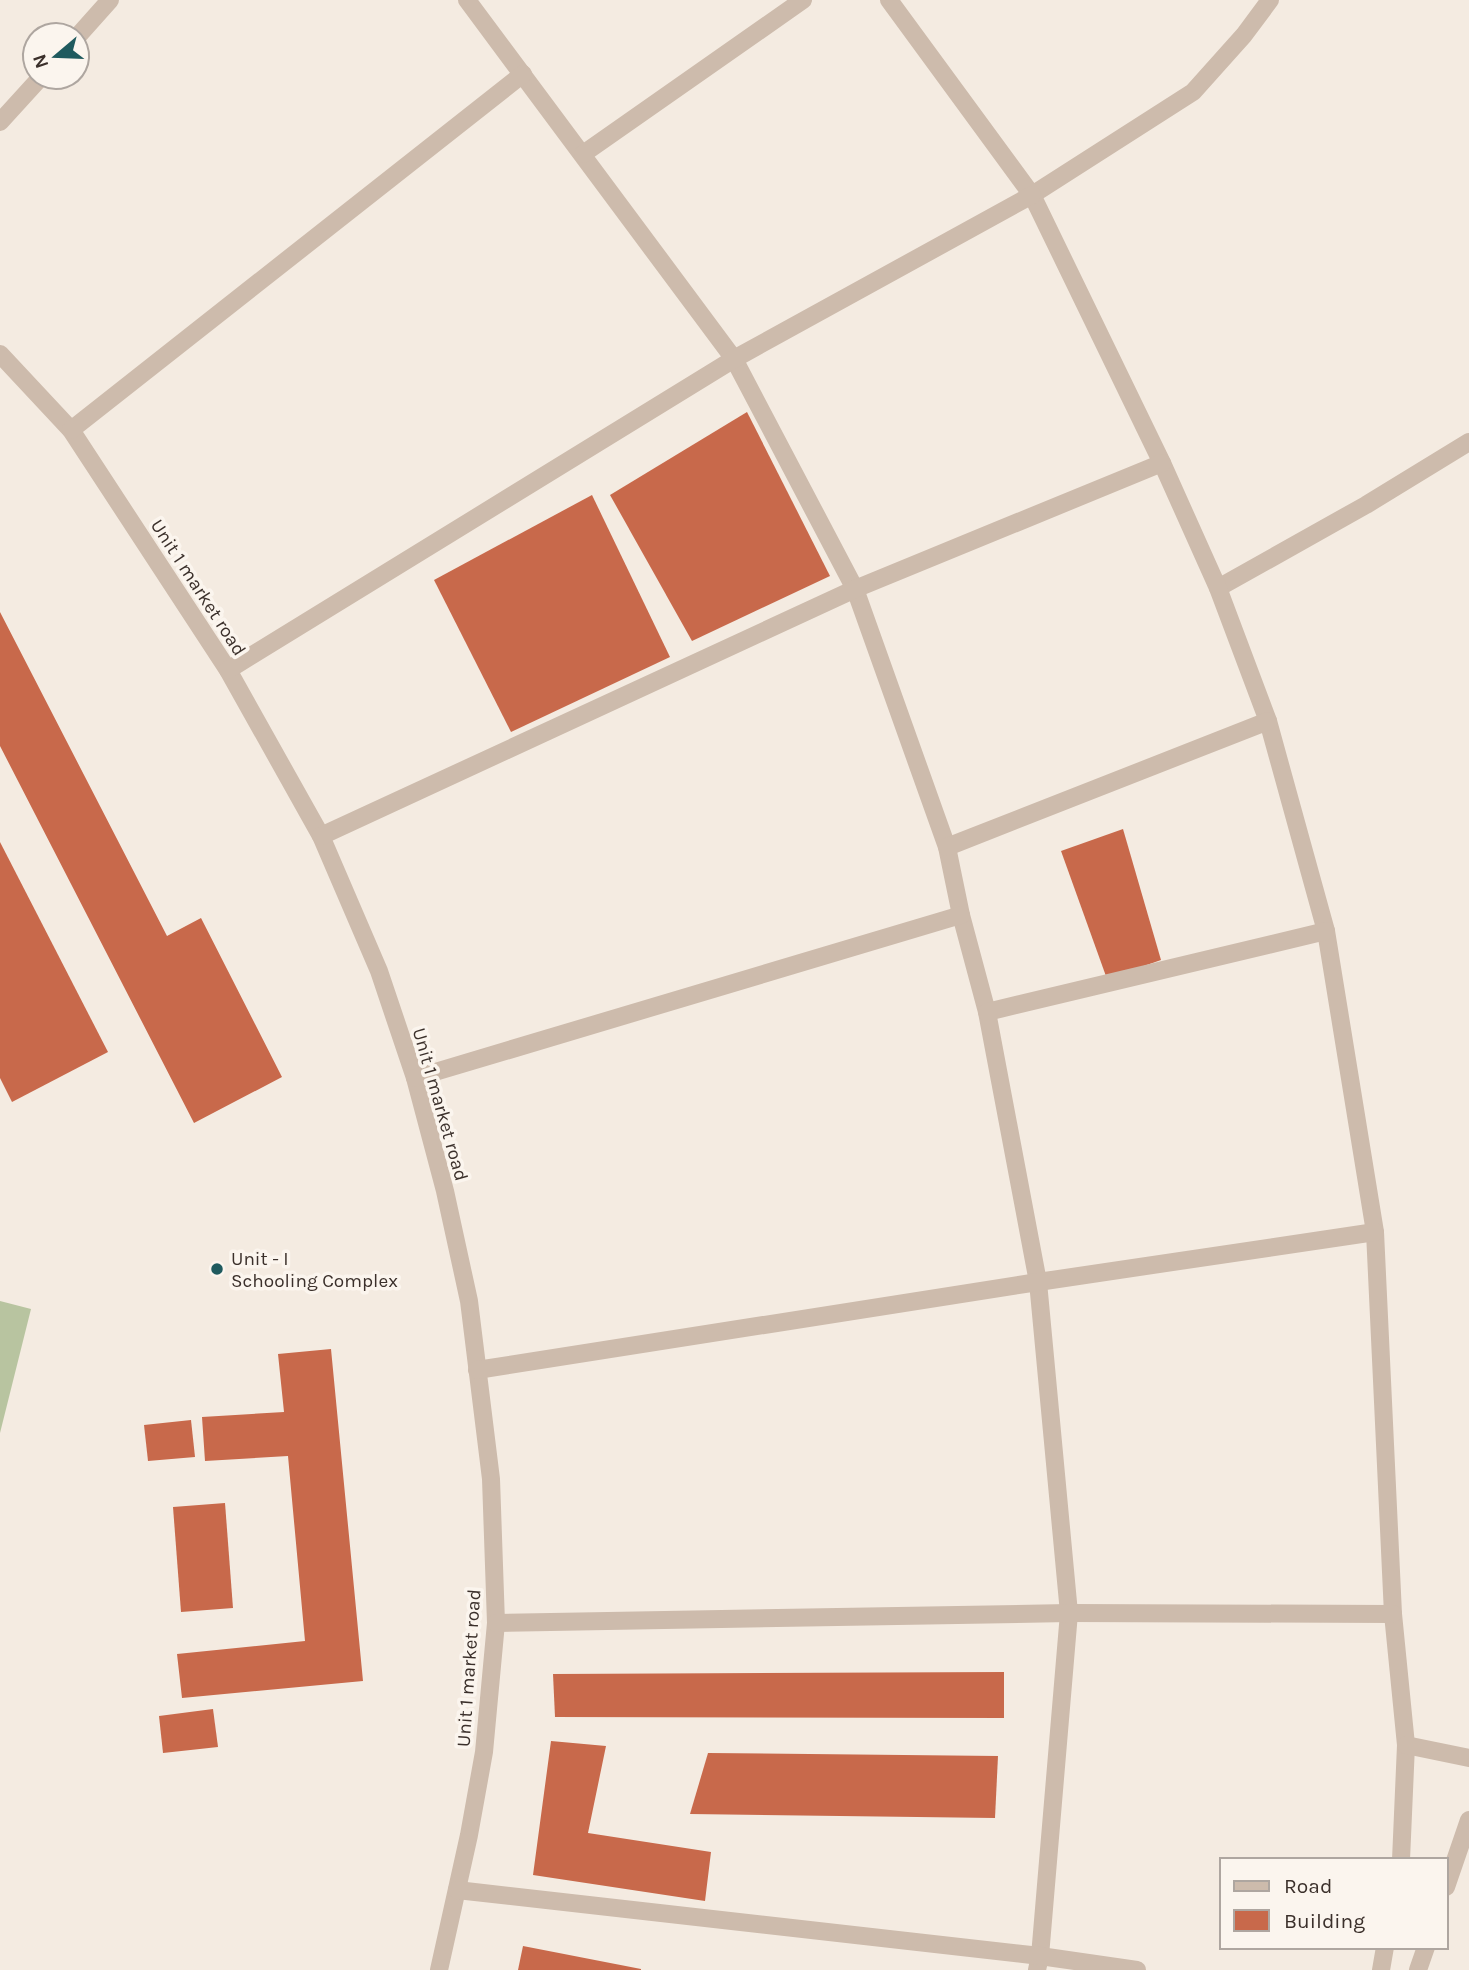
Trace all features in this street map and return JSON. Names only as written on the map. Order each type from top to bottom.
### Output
[{"type":"street","points":[[91,21],[110,0]]},
{"type":"street","points":[[583,153],[803,0]]},
{"type":"street","points":[[889,0],[1032,195],[1162,463],[1218,588],[1268,721],[1326,931],[1375,1232],[1393,1614],[1406,1745],[1401,1858]]},
{"type":"street","points":[[228,670],[734,359],[1032,195],[1194,92],[1244,35],[1270,0]]},
{"type":"street","points":[[474,2],[523,74],[734,359],[855,589],[947,847],[961,915],[987,1012],[1038,1282],[1069,1614],[1039,1963]]},
{"type":"street","points":[[71,430],[523,74]]},
{"type":"street","points":[[0,122],[28,91]]},
{"type":"street","name":"Unit 1 market road","points":[[0,354],[71,430],[228,670],[321,835],[379,971],[415,1078],[445,1191],[469,1301],[491,1479],[496,1623],[484,1752],[439,1970]]},
{"type":"street","points":[[1218,588],[1366,505],[1469,442]]},
{"type":"street","points":[[321,835],[855,589],[1162,463]]},
{"type":"street","points":[[947,847],[1268,721]]},
{"type":"street","points":[[415,1078],[961,915]]},
{"type":"street","points":[[987,1012],[1326,931]]},
{"type":"street","points":[[477,1370],[1375,1232]]},
{"type":"street","points":[[496,1623],[1069,1614],[1393,1614]]},
{"type":"street","points":[[1406,1745],[1469,1758]]},
{"type":"street","points":[[1448,1881],[1469,1820]]},
{"type":"street","points":[[457,1890],[1039,1963],[1137,1970]]},
{"type":"street","points":[[1381,1970],[1385,1949]]},
{"type":"street","points":[[1418,1970],[1425,1949]]},
{"type":"green space","points":[[0,1301],[31,1309],[0,1433]]},
{"type":"building","points":[[747,412],[830,576],[692,641],[610,495]]},
{"type":"building","points":[[592,495],[670,657],[511,732],[434,580]]},
{"type":"building","points":[[0,612],[167,936],[201,918],[282,1077],[194,1123],[0,746]]},
{"type":"building","points":[[1123,829],[1161,960],[1107,979],[1061,851]]},
{"type":"building","points":[[0,842],[108,1052],[12,1102],[0,1078]]},
{"type":"building","points":[[331,1349],[363,1681],[182,1698],[177,1654],[305,1641],[288,1456],[205,1461],[202,1417],[284,1412],[278,1354]]},
{"type":"building","points":[[191,1420],[195,1457],[148,1461],[144,1425]]},
{"type":"building","points":[[225,1503],[233,1608],[181,1612],[173,1507]]},
{"type":"building","points":[[1004,1672],[1004,1718],[555,1717],[553,1674]]},
{"type":"building","points":[[213,1709],[218,1747],[163,1753],[159,1716]]},
{"type":"building","points":[[551,1741],[606,1746],[588,1833],[711,1852],[705,1901],[533,1875]]},
{"type":"building","points":[[708,1753],[998,1756],[995,1818],[690,1814]]},
{"type":"building","points":[[523,1946],[641,1969],[641,1970],[518,1970]]},
{"type":"place","name":"Unit - I Schooling Complex","points":[[217,1269]]}]
